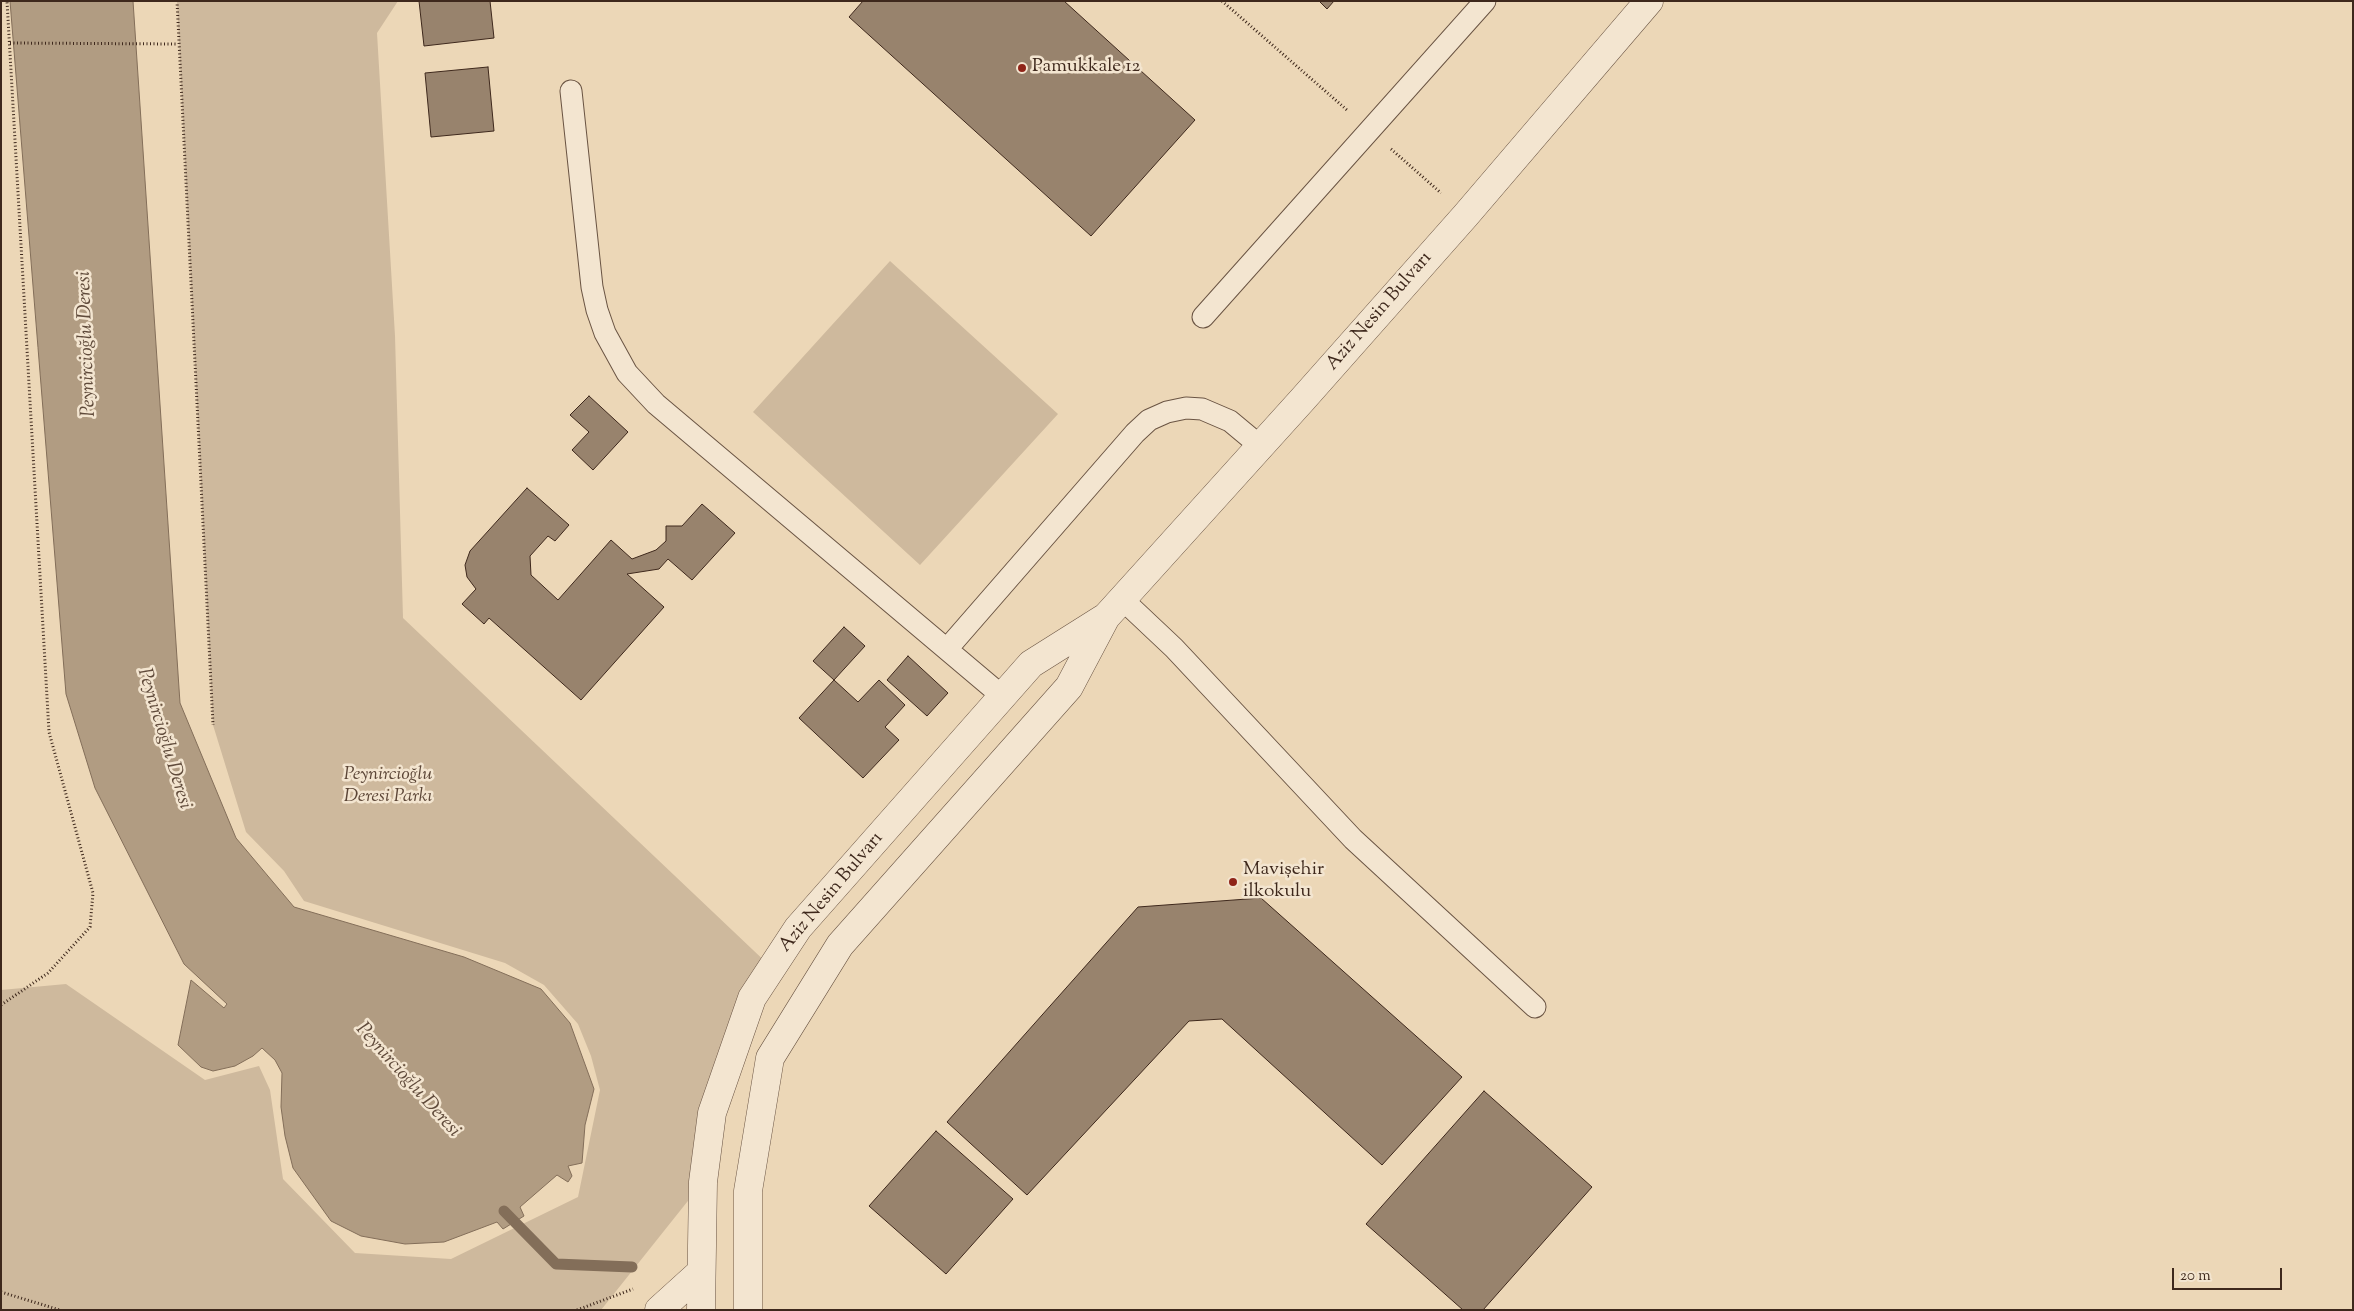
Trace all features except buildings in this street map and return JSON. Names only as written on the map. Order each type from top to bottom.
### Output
[{"type":"street","name":"Aziz Nesin Bulvarı","points":[[748,1310],[748,1192],[770,1058],[840,945],[1069,687],[1114,608],[1466,214],[1649,1]]},
{"type":"street","name":"Aziz Nesin Bulvarı","points":[[700,1310],[703,1182],[712,1113],[752,998],[798,928],[1031,664],[1114,608]]},
{"type":"street","points":[[659,1310],[701,1272]]},
{"type":"lane","points":[[1203,317],[1486,1]]},
{"type":"lane","points":[[571,91],[592,287],[605,333],[627,373],[656,404],[1002,696]]},
{"type":"lane","points":[[947,650],[1135,433],[1149,420],[1167,412],[1186,408],[1202,409],[1230,421],[1260,446]]},
{"type":"lane","points":[[1114,608],[1174,648],[1354,839],[1534,1007]]},
{"type":"path","points":[[1,1004],[48,974],[90,927],[93,893],[49,732],[7,1]]},
{"type":"path","points":[[177,1],[177,44],[213,725]]},
{"type":"path","points":[[1222,1],[1466,214]]},
{"type":"path","points":[[10,43],[177,44]]},
{"type":"path","points":[[1,1292],[60,1310]]},
{"type":"green space","name":"Peynircioğlu Deresi Parkı","points":[[177,1],[398,1],[377,33],[395,336],[403,618],[772,968],[703,1182],[601,1310],[1,1310],[1,990],[66,984],[205,1080],[259,1066],[270,1090],[283,1179],[355,1253],[451,1259],[578,1197],[600,1090],[591,1056],[578,1024],[544,985],[505,963],[304,901],[284,871],[246,832],[213,725]]},
{"type":"green space","points":[[890,261],[1058,414],[920,565],[753,412]]},
{"type":"water","points":[[10,1],[133,1],[180,703],[236,838],[294,907],[464,957],[541,989],[570,1023],[594,1089],[585,1125],[582,1163],[568,1166],[572,1176],[568,1182],[557,1175],[520,1207],[524,1216],[503,1229],[497,1222],[444,1242],[405,1244],[361,1236],[331,1221],[293,1168],[285,1136],[281,1107],[282,1073],[275,1060],[262,1048],[253,1056],[235,1066],[213,1071],[201,1067],[178,1045],[191,980],[224,1008],[227,1004],[184,964],[95,788],[66,694]]},
{"type":"waterway","name":"Peynircioğlu Deresi","points":[[504,1211],[556,1264],[632,1267]]},
{"type":"place","name":"Pamukkale 12","points":[[1022,68]]},
{"type":"place","name":"Mavişehir ilkokulu","points":[[1233,882]]}]
